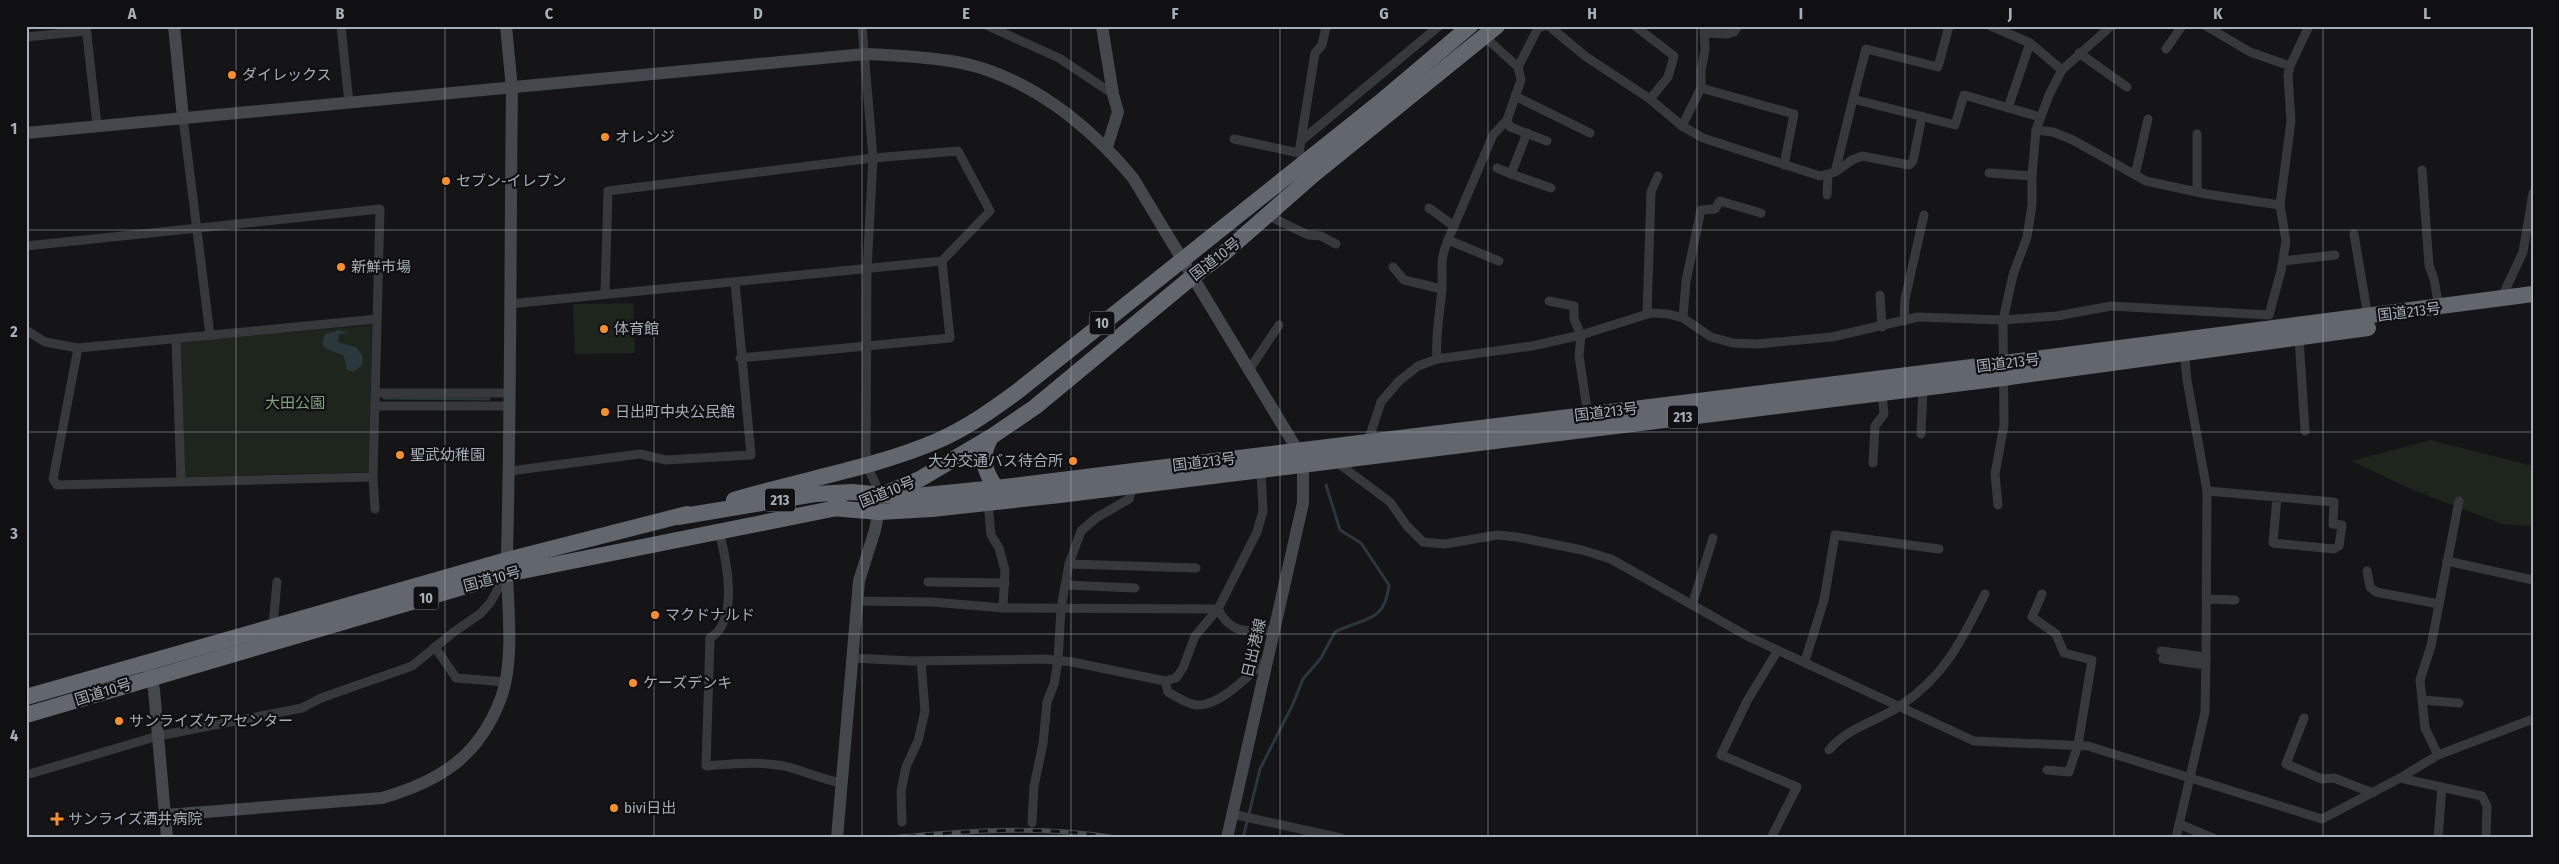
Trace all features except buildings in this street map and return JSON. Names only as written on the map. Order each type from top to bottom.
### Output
[{"type":"highway","name":"国道10号","points":[[26,715],[152,678],[507,567],[760,492],[866,464],[936,441],[976,421],[1018,391],[1182,260],[1303,156],[1470,26]]},
{"type":"highway","name":"国道10号","points":[[26,697],[273,625],[507,567],[719,531],[832,508],[858,506],[920,479],[992,437],[1035,407],[1192,277],[1223,254],[1313,175],[1491,32]]},
{"type":"highway","name":"国道213号","points":[[678,517],[815,494],[852,492],[905,497],[1300,458],[1588,414],[2003,370],[2184,347],[2368,317],[2501,300],[2533,294]]},
{"type":"highway","name":"国道213号","points":[[2184,347],[2299,338],[2533,305]]},
{"type":"highway","name":"国道213号","points":[[832,508],[878,512],[988,503],[1133,486],[1261,470],[1300,458],[1334,461],[1367,449],[1923,388],[2003,370]]},
{"type":"highway","points":[[992,437],[984,450],[983,460],[985,469],[996,488]]},
{"type":"street","points":[[174,26],[183,118],[210,335]]},
{"type":"street","points":[[341,26],[349,103]]},
{"type":"street","points":[[166,815],[382,798],[422,785],[446,772],[475,745],[489,724],[506,682],[508,665],[507,567],[510,471],[509,304],[512,89],[506,26]]},
{"type":"street","points":[[837,836],[840,782],[859,581],[881,495],[866,464],[867,270],[873,158],[862,26]]},
{"type":"street","points":[[988,26],[1059,58],[1113,94]]},
{"type":"street","points":[[1102,26],[1113,94],[1118,112],[1107,147]]},
{"type":"street","points":[[1234,139],[1303,156],[1301,141],[1315,53],[1322,45],[1326,28],[1323,26]]},
{"type":"street","points":[[1301,141],[1439,26]]},
{"type":"street","points":[[1518,67],[1538,28],[1545,26]]},
{"type":"street","points":[[1549,26],[1585,56],[1650,99],[1682,126],[1703,138],[1820,176],[1831,173],[1862,156],[1909,166],[1913,161],[1922,116]]},
{"type":"street","points":[[1635,26],[1674,56],[1668,77],[1650,99]]},
{"type":"street","points":[[1682,126],[1701,88],[1701,71],[1706,50],[1704,29],[1727,34],[1734,32],[1738,26]]},
{"type":"street","points":[[1827,195],[1831,173],[1866,50],[1938,67],[1948,26]]},
{"type":"street","points":[[1991,26],[2030,43],[2062,70]]},
{"type":"street","points":[[1998,505],[1995,474],[2004,425],[2003,320],[2013,275],[2027,237],[2032,205],[2032,176],[2036,130],[2062,70],[2111,26]]},
{"type":"street","points":[[2166,49],[2182,26]]},
{"type":"street","points":[[2206,26],[2250,52],[2290,66]]},
{"type":"street","points":[[1367,449],[1381,402],[1399,381],[1418,366],[1437,359],[1532,346],[1581,334],[1647,314],[1668,314],[1683,318],[1711,337],[1733,343],[1756,344],[1832,337],[1882,327],[1918,317],[2003,320],[2057,316],[2111,306],[2269,315],[2283,261],[2286,241],[2280,205],[2291,121],[2288,98],[2290,66],[2309,26]]},
{"type":"street","points":[[26,37],[86,29],[97,125]]},
{"type":"street","points":[[1437,359],[1436,338],[1442,289],[1441,256],[1493,134],[1507,120],[1521,80],[1518,67],[1491,32]]},
{"type":"street","points":[[2008,108],[2030,43]]},
{"type":"street","points":[[2080,53],[2127,87]]},
{"type":"street","points":[[26,134],[97,125],[512,89],[865,54],[916,56],[959,62],[1001,76],[1054,105],[1107,147],[1133,178],[1300,458]]},
{"type":"street","points":[[1701,88],[1794,114],[1784,165]]},
{"type":"street","points":[[1853,99],[1956,125],[1964,95],[2040,117]]},
{"type":"street","points":[[1515,96],[1590,133]]},
{"type":"street","points":[[2135,175],[2148,119]]},
{"type":"street","points":[[1507,120],[1510,127],[1547,141]]},
{"type":"street","points":[[2036,130],[2053,132],[2074,140],[2146,181],[2197,192],[2280,205]]},
{"type":"street","points":[[1511,174],[1527,133]]},
{"type":"street","points":[[2197,134],[2197,192]]},
{"type":"street","points":[[509,304],[606,293],[867,270],[942,261],[990,211],[958,151],[873,158],[608,191],[606,293]]},
{"type":"street","points":[[1497,168],[1551,188]]},
{"type":"street","points":[[2422,170],[2429,265],[2439,308]]},
{"type":"street","points":[[1989,174],[2032,176]]},
{"type":"street","points":[[1647,314],[1650,192],[1658,176]]},
{"type":"street","points":[[2501,300],[2523,252],[2533,192]]},
{"type":"street","points":[[1683,318],[1686,281],[1701,210],[1716,209],[1720,201],[1761,213]]},
{"type":"street","points":[[1429,208],[1454,226]]},
{"type":"street","points":[[26,246],[380,209],[373,477],[375,509]]},
{"type":"street","points":[[1267,215],[1308,235],[1321,236],[1336,244]]},
{"type":"street","points":[[1904,321],[1905,299],[1924,215]]},
{"type":"street","points":[[2354,234],[2368,317]]},
{"type":"street","points":[[1448,240],[1499,261]]},
{"type":"street","points":[[2283,261],[2335,255]]},
{"type":"street","points":[[740,358],[950,338],[942,261]]},
{"type":"street","points":[[1393,267],[1404,280],[1442,289]]},
{"type":"street","points":[[510,471],[640,454],[666,460],[751,455],[740,358],[735,282]]},
{"type":"street","points":[[1880,295],[1882,327]]},
{"type":"street","points":[[1549,301],[1574,306],[1574,319],[1581,334],[1579,356],[1588,414]]},
{"type":"street","points":[[26,330],[45,342],[78,348],[377,319]]},
{"type":"street","points":[[1249,370],[1279,325]]},
{"type":"street","points":[[2299,338],[2305,431]]},
{"type":"street","points":[[176,339],[181,481]]},
{"type":"street","points":[[2176,838],[2205,712],[2206,661],[2207,491],[2187,380],[2184,347]]},
{"type":"street","points":[[78,348],[52,479],[57,484],[373,477]]},
{"type":"street","points":[[1921,434],[1923,388]]},
{"type":"street","points":[[376,393],[509,400]]},
{"type":"street","points":[[1873,463],[1875,426],[1884,414],[1882,393]]},
{"type":"street","points":[[376,406],[509,400]]},
{"type":"street","name":"日出港線","points":[[1227,838],[1276,629],[1303,503],[1300,458]]},
{"type":"street","points":[[1334,461],[1390,502],[1407,526],[1423,542],[1445,544],[1497,535],[1517,537],[1582,550],[1611,559],[1661,585],[1749,637],[1805,661],[1974,741],[2088,746],[2322,819],[2373,793],[2438,755],[2533,719]]},
{"type":"street","points":[[851,658],[921,661],[1045,659],[1072,662],[1165,681],[1176,678],[1183,668],[1195,636],[1218,609],[1257,532],[1263,511],[1261,470]]},
{"type":"street","points":[[1032,823],[1034,786],[1043,744],[1047,702],[1054,684],[1058,661],[1061,608],[1069,564],[1081,531],[1096,518],[1114,510],[1129,499],[1133,486]]},
{"type":"street","points":[[2207,491],[2334,502],[2333,524],[2342,525],[2339,546],[2334,549],[2273,543],[2277,498]]},
{"type":"street","points":[[2438,755],[2425,728],[2424,700],[2420,680],[2431,646],[2459,501]]},
{"type":"street","points":[[988,503],[990,535],[999,548],[1005,570],[1003,608]]},
{"type":"street","points":[[719,531],[727,564],[728,590],[721,627],[718,633],[710,638],[706,766],[765,764],[784,766],[820,779],[840,782]]},
{"type":"street","points":[[1805,661],[1824,600],[1835,535],[1939,549]]},
{"type":"street","points":[[1692,605],[1713,538]]},
{"type":"street","points":[[2448,561],[2533,580]]},
{"type":"street","points":[[1069,564],[1196,568]]},
{"type":"street","points":[[26,775],[158,736],[302,708],[321,698],[407,668],[480,614],[490,604],[507,567]]},
{"type":"street","points":[[2367,572],[2370,587],[2376,592],[2439,604]]},
{"type":"street","points":[[273,625],[277,582]]},
{"type":"street","points":[[928,582],[1005,584]]},
{"type":"street","points":[[1065,585],[1135,588]]},
{"type":"street","points":[[1829,750],[1840,738],[1900,706],[1937,675],[1961,644],[1985,594]]},
{"type":"street","points":[[2042,594],[2032,617],[2056,634],[2064,653],[2092,660],[2078,746],[2068,772],[2047,770]]},
{"type":"street","points":[[2207,599],[2235,600]]},
{"type":"street","points":[[857,601],[932,602],[1003,608],[1218,609]]},
{"type":"street","points":[[1218,609],[1225,622],[1233,628],[1254,630],[1276,629]]},
{"type":"street","points":[[435,647],[456,678],[506,682]]},
{"type":"street","points":[[1771,838],[1797,787],[1721,755],[1747,701],[1778,650]]},
{"type":"street","points":[[2162,655],[2206,661]]},
{"type":"street","points":[[1165,681],[1168,692],[1184,702],[1198,705],[1213,702],[1237,686],[1269,657]]},
{"type":"street","points":[[902,822],[901,791],[906,767],[918,742],[925,711],[921,661]]},
{"type":"street","points":[[147,662],[152,678],[167,838]]},
{"type":"street","points":[[2424,700],[2459,703]]},
{"type":"street","points":[[2304,718],[2286,764],[2322,779],[2334,778],[2373,793]]},
{"type":"street","points":[[2400,778],[2482,796],[2487,806],[2486,838]]},
{"type":"street","points":[[2438,838],[2442,787]]},
{"type":"street","points":[[1232,814],[1341,838]]},
{"type":"street","points":[[2179,824],[2213,838]]},
{"type":"green space","name":"体育館","points":[[633,303],[635,353],[575,354],[573,304]]},
{"type":"green space","name":"大田公園","points":[[372,325],[369,472],[185,477],[180,342]]},
{"type":"green space","points":[[2430,440],[2533,466],[2533,526],[2502,524],[2413,490],[2352,461]]},
{"type":"shaded area","points":[[340,330],[348,333],[339,334],[338,342],[356,347],[363,356],[362,365],[354,372],[347,370],[344,356],[325,348],[322,343],[325,334]]},
{"type":"waterway","points":[[384,398],[489,399]]},
{"type":"waterway","points":[[1243,838],[1260,769],[1292,706],[1303,679],[1321,658],[1335,632],[1364,621],[1378,613],[1387,597],[1389,585],[1361,543],[1340,530],[1326,485]]},
{"type":"railway","points":[[889,838],[1002,830],[1031,830],[1116,838]]},
{"type":"place","name":"ダイレックス","points":[[232,75]]},
{"type":"place","name":"オレンジ","points":[[605,137]]},
{"type":"place","name":"セブン-イレブン","points":[[446,181]]},
{"type":"place","name":"新鮮市場","points":[[341,267]]},
{"type":"place","name":"体育館","points":[[604,329]]},
{"type":"place","name":"日出町中央公民館","points":[[605,412]]},
{"type":"place","name":"聖武幼稚園","points":[[400,455]]},
{"type":"place","name":"大分交通バス待合所","points":[[1073,461]]},
{"type":"place","name":"マクドナルド","points":[[655,615]]},
{"type":"place","name":"ケーズデンキ","points":[[633,683]]},
{"type":"place","name":"サンライズケアセンター","points":[[119,721]]},
{"type":"place","name":"bivi日出","points":[[614,808]]},
{"type":"place","name":"サンライズ酒井病院","points":[[57,819]]}]
